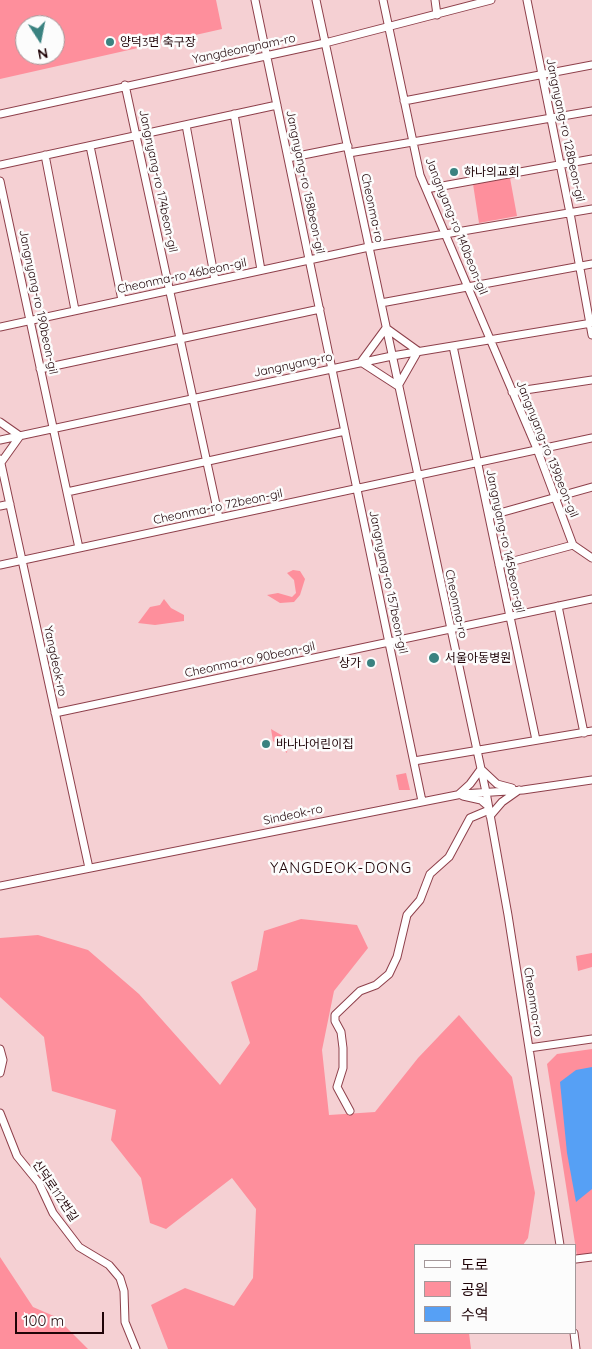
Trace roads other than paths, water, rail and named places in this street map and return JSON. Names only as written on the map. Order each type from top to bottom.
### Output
[{"type":"street","name":"Jangnyang-ro 158beon-gil","points":[[255,0],[332,368]]},
{"type":"street","name":"Cheonma-ro","points":[[316,0],[486,792],[560,1244]]},
{"type":"street","name":"Jangnyang-ro 140beon-gil","points":[[383,0],[412,142],[426,189],[491,340]]},
{"type":"street","points":[[434,0],[437,14]]},
{"type":"street","name":"Yangdeongnam-ro","points":[[0,114],[125,85],[325,43],[389,28],[477,2],[491,0]]},
{"type":"street","name":"Jangnyang-ro 128beon-gil","points":[[527,0],[552,118],[592,335]]},
{"type":"street","points":[[404,101],[543,76],[592,65]]},
{"type":"street","name":"Jangnyang-ro 174beon-gil","points":[[125,85],[194,398],[218,518]]},
{"type":"street","points":[[0,165],[277,105]]},
{"type":"street","points":[[288,158],[412,142],[592,111]]},
{"type":"street","points":[[234,114],[261,270]]},
{"type":"street","points":[[186,125],[215,280]]},
{"type":"street","points":[[90,146],[122,300]]},
{"type":"street","points":[[45,155],[76,310]]},
{"type":"street","points":[[426,189],[592,159]]},
{"type":"street","name":"Jangnyang-ro 190beon-gil","points":[[0,180],[79,548]]},
{"type":"street","name":"Cheonma-ro 46beon-gil","points":[[0,327],[369,247],[592,209]]},
{"type":"street","points":[[0,222],[8,220]]},
{"type":"street","points":[[381,303],[592,264]]},
{"type":"street","points":[[40,369],[320,308]]},
{"type":"street","name":"Jangnyang-ro","points":[[0,440],[361,362],[591,323]]},
{"type":"street","points":[[386,328],[418,351],[398,386],[361,362],[386,328]]},
{"type":"street","name":"Jangnyang-ro 139beon-gil","points":[[491,340],[537,449],[573,545]]},
{"type":"street","name":"Jangnyang-ro 145beon-gil","points":[[454,346],[536,740]]},
{"type":"street","name":"Jangnyang-ro 157beon-gil","points":[[332,368],[422,801]]},
{"type":"street","points":[[512,392],[592,380]]},
{"type":"street","points":[[0,422],[20,436],[0,462]]},
{"type":"street","points":[[67,492],[346,431]]},
{"type":"street","name":"Cheonma-ro 72beon-gil","points":[[0,565],[592,438]]},
{"type":"street","name":"Yangdeok-ro","points":[[0,462],[89,868]]},
{"type":"street","points":[[489,516],[592,487]]},
{"type":"street","points":[[0,506],[10,504]]},
{"type":"street","points":[[499,565],[573,545],[592,558]]},
{"type":"street","name":"Cheonma-ro 90beon-gil","points":[[54,713],[592,599]]},
{"type":"street","points":[[558,606],[584,733]]},
{"type":"street","points":[[414,761],[592,732]]},
{"type":"street","points":[[458,795],[470,784],[480,769],[497,784],[520,790]]},
{"type":"street","name":"Sindeok-ro","points":[[0,886],[422,801],[458,795],[520,790],[592,780]]},
{"type":"street","points":[[350,1111],[337,1087],[343,1068],[344,1048],[341,1032],[335,1022],[336,1012],[360,991],[376,985],[389,974],[397,957],[406,915],[420,900],[430,874],[450,857],[470,818],[489,811],[520,790]]},
{"type":"street","points":[[458,795],[481,800],[489,811]]},
{"type":"street","points":[[529,1048],[592,1039]]},
{"type":"street","points":[[0,1049],[3,1060],[0,1073]]},
{"type":"street","name":"신덕로112번길","points":[[0,1113],[17,1156],[39,1183],[54,1213],[80,1247],[109,1265],[120,1278],[124,1291],[125,1322],[136,1349]]},
{"type":"street","points":[[577,1259],[592,1257]]},
{"type":"street","points":[[574,1334],[576,1349]]},
{"type":"water","points":[[592,1067],[592,1189],[576,1202],[567,1153],[560,1082],[576,1070]]},
{"type":"place","name":"양덕3면 축구장","points":[[110,42]]},
{"type":"place","name":"하나의교회","points":[[454,172]]},
{"type":"place","name":"서울아동병원","points":[[434,658]]},
{"type":"place","name":"상가","points":[[371,663]]},
{"type":"place","name":"바나나어린이집","points":[[266,744]]},
{"type":"district","name":"YANGDEOK-DONG","points":[[341,868]]}]
